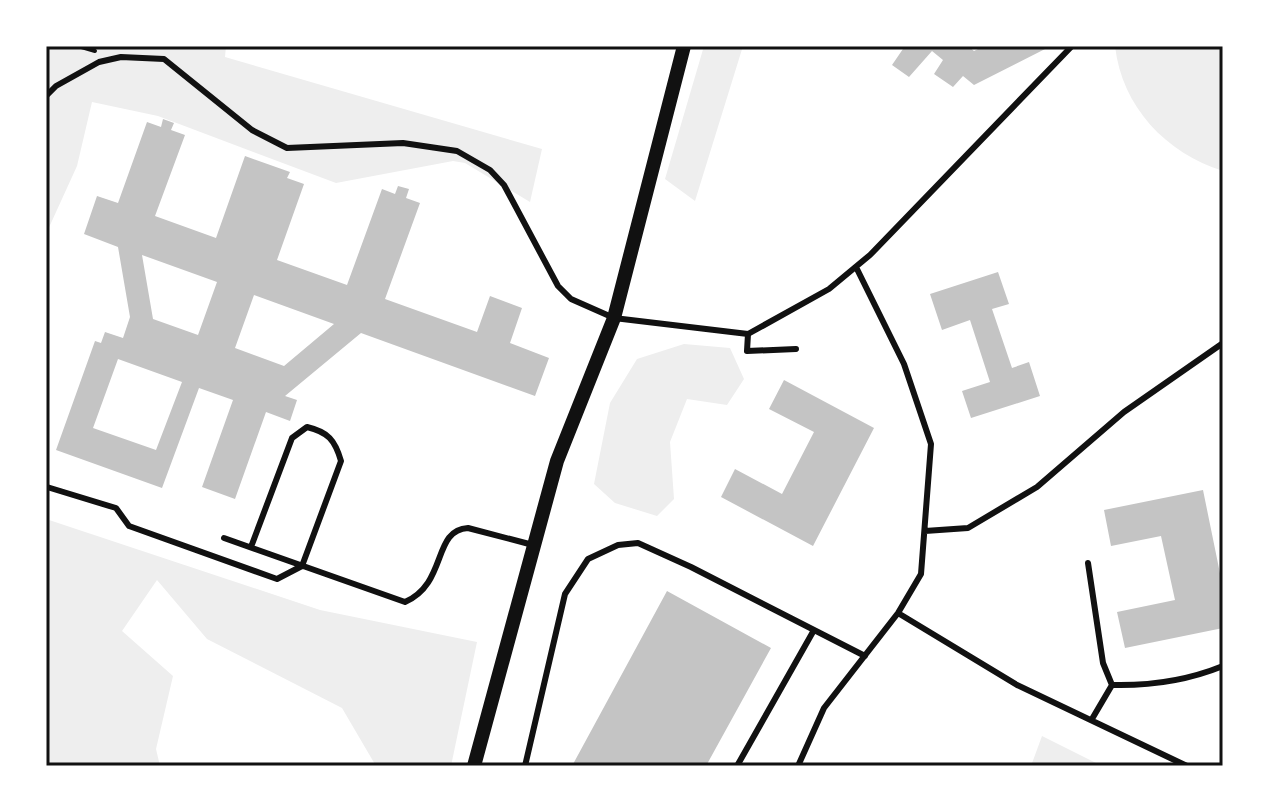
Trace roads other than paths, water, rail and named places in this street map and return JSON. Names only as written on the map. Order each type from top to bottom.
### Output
[{"type":"street","points":[[474,766],[557,461],[614,318],[684,46]]},
{"type":"lane","points":[[46,96],[56,86],[99,62],[121,57],[164,59],[252,130],[287,148],[403,143],[457,151],[490,170],[504,185],[558,286],[571,299],[614,318],[748,334],[829,289],[856,267],[1072,46]]},
{"type":"lane","points":[[798,766],[824,708],[898,613],[921,574],[931,444],[904,364],[856,267]]},
{"type":"lane","points":[[748,334],[747,351],[796,349]]},
{"type":"lane","points":[[925,531],[968,528],[1037,487],[1124,412],[1223,343]]},
{"type":"lane","points":[[47,487],[116,508],[129,526],[277,579],[302,566],[341,461],[336,443],[324,431],[307,427],[292,438],[251,547]]},
{"type":"lane","points":[[224,538],[405,602],[419,596],[430,584],[447,538],[459,529],[468,528],[534,546]]},
{"type":"lane","points":[[525,766],[565,594],[588,559],[603,551],[638,543],[865,656]]},
{"type":"lane","points":[[1088,563],[1103,663],[1112,685]]},
{"type":"lane","points":[[898,613],[1017,685],[1187,766]]},
{"type":"lane","points":[[737,766],[814,630]]},
{"type":"lane","points":[[1112,685],[1149,686],[1196,677],[1223,666]]},
{"type":"lane","points":[[1092,719],[1112,685]]}]
